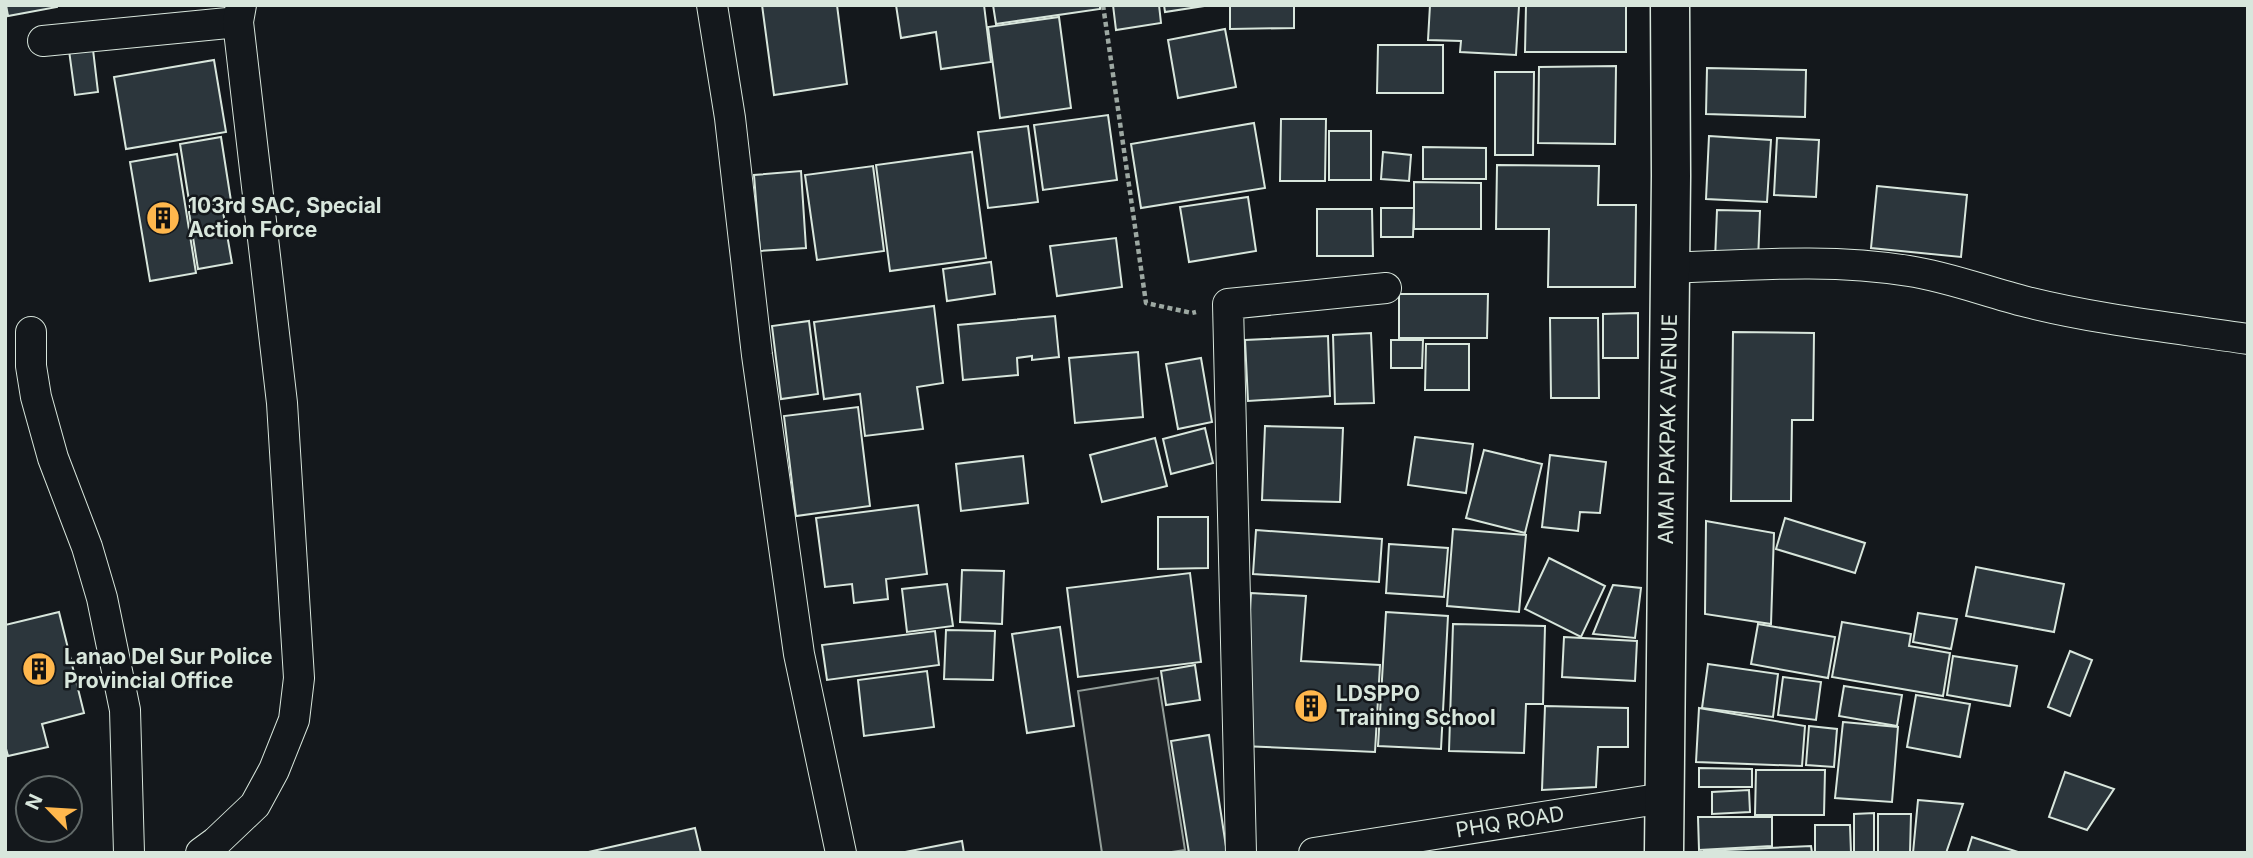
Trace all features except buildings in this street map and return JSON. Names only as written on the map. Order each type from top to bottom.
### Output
[{"type":"highway","name":"AMAI PAKPAK AVENUE","points":[[1664,853],[1670,5]]},
{"type":"street","points":[[712,5],[730,118],[757,355],[799,654],[841,853]]},
{"type":"street","points":[[43,41],[240,14],[282,403],[299,678],[294,720],[274,770],[255,805],[201,853]]},
{"type":"street","points":[[1670,268],[1811,263],[1908,271],[1952,279],[2027,302],[2248,339]]},
{"type":"street","points":[[1241,853],[1228,304],[1386,288]]},
{"type":"street","points":[[31,332],[31,366],[36,397],[53,457],[87,547],[102,598],[125,710],[129,853]]},
{"type":"street","name":"PHQ ROAD","points":[[1314,853],[1664,798]]},
{"type":"path","points":[[1103,5],[1146,303],[1192,313],[1228,304]]},
{"type":"shaded area","points":[[1158,678],[1185,850],[1165,853],[1102,853],[1078,691]]},
{"type":"place","name":"103rd SAC, Special Action Force","points":[[163,218]]},
{"type":"place","name":"Lanao Del Sur Police Provincial Office","points":[[39,669]]},
{"type":"place","name":"LDSPPO Training School","points":[[1311,706]]}]
